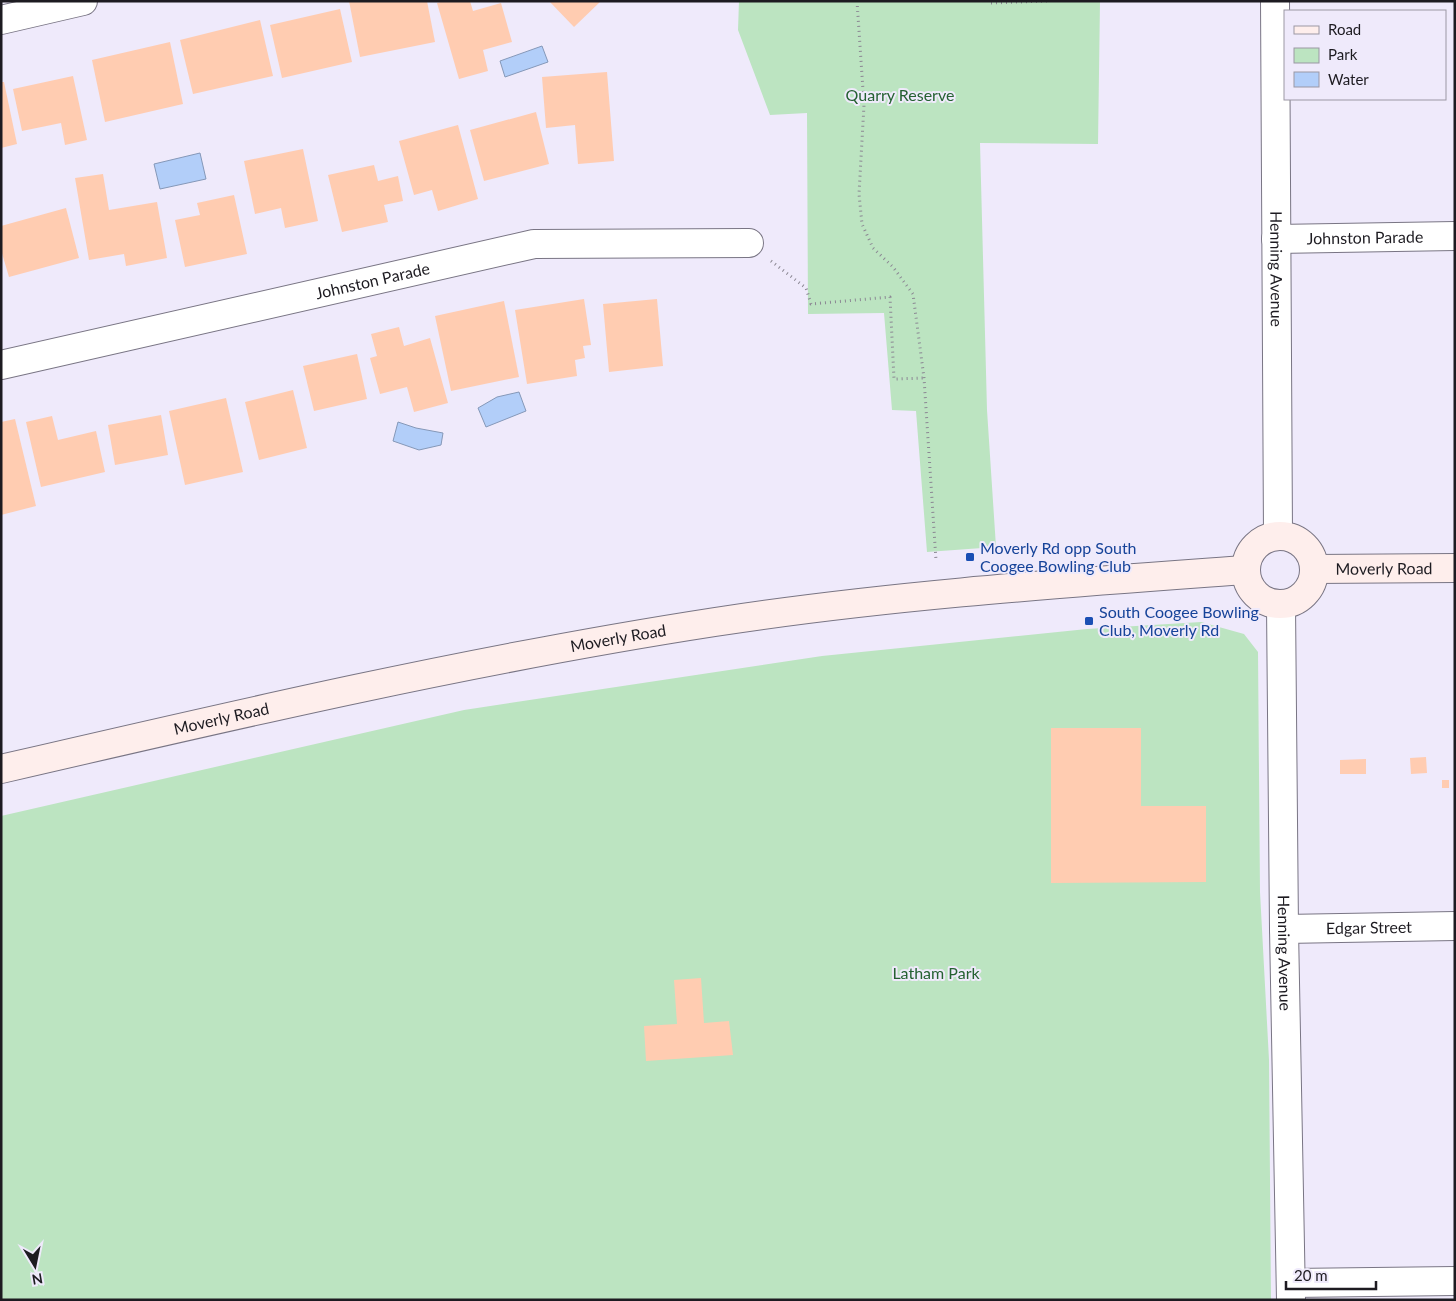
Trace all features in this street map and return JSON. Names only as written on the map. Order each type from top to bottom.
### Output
[{"type":"street","points":[[1,20],[83,1]]},
{"type":"street","name":"Henning Avenue","points":[[1275,1],[1278,536]]},
{"type":"street","name":"Johnston Parade","points":[[1276,240],[1455,236]]},
{"type":"street","name":"Johnston Parade","points":[[1,365],[534,244],[749,243]]},
{"type":"street","points":[[1278,536],[1289,536],[1307,548],[1312,558],[1314,569],[1313,579],[1305,593],[1292,602],[1281,605],[1270,603],[1256,594],[1246,581],[1245,570],[1251,550],[1268,537],[1278,536]]},
{"type":"street","name":"Moverly Road","points":[[1314,569],[1455,568]]},
{"type":"street","name":"Moverly Road","points":[[1,769],[426,673],[715,622],[938,596],[1245,570]]},
{"type":"street","name":"Henning Avenue","points":[[1281,605],[1284,929],[1291,1292]]},
{"type":"street","name":"Edgar Street","points":[[1284,929],[1455,926]]},
{"type":"street","points":[[1291,1292],[1455,1281]]},
{"type":"path","points":[[857,1],[864,105],[859,194],[862,224],[873,248],[894,267],[913,294],[924,378],[936,560]]},
{"type":"path","points":[[991,3],[1047,1]]},
{"type":"path","points":[[749,243],[806,288],[811,304],[890,297],[894,379],[924,378]]},
{"type":"green space","name":"Quarry Reserve","points":[[739,1],[1100,1],[1098,144],[980,143],[987,410],[996,547],[927,552],[916,411],[892,410],[884,313],[808,314],[807,113],[770,115],[738,30]]},
{"type":"green space","name":"Latham Park","points":[[1201,622],[1244,634],[1258,652],[1260,892],[1269,1060],[1271,1300],[1,1300],[1,816],[464,710],[822,656],[1087,629]]},
{"type":"water","points":[[542,46],[548,62],[505,77],[500,61]]},
{"type":"water","points":[[200,153],[206,179],[160,189],[154,164]]},
{"type":"water","points":[[519,392],[526,411],[486,427],[478,408],[497,397]]},
{"type":"water","points":[[398,422],[416,428],[443,433],[441,445],[419,450],[393,441]]},
{"type":"building","points":[[349,1],[427,1],[435,42],[360,57]]},
{"type":"building","points":[[444,1],[470,1],[473,11],[501,3],[512,42],[483,50],[488,71],[459,79],[437,3]]},
{"type":"building","points":[[549,1],[601,1],[574,27]]},
{"type":"building","points":[[340,9],[352,62],[282,78],[270,25]]},
{"type":"building","points":[[260,20],[273,76],[193,94],[180,40]]},
{"type":"building","points":[[170,42],[183,104],[105,122],[92,60]]},
{"type":"building","points":[[607,72],[614,161],[578,164],[575,125],[546,128],[542,77]]},
{"type":"building","points":[[73,76],[87,140],[65,145],[61,123],[22,131],[13,89]]},
{"type":"building","points":[[1,82],[4,82],[17,144],[1,148]]},
{"type":"building","points":[[536,112],[549,164],[484,181],[470,130]]},
{"type":"building","points":[[458,125],[478,199],[438,211],[432,190],[414,195],[399,141]]},
{"type":"building","points":[[303,149],[318,221],[285,228],[281,208],[255,214],[244,161]]},
{"type":"building","points":[[374,165],[378,181],[398,176],[403,201],[384,205],[388,222],[342,232],[328,175]]},
{"type":"building","points":[[103,174],[109,210],[157,202],[167,258],[126,266],[124,254],[89,260],[75,178]]},
{"type":"building","points":[[234,195],[247,254],[185,267],[175,220],[200,215],[197,203]]},
{"type":"building","points":[[66,208],[79,258],[9,277],[1,250],[1,226]]},
{"type":"building","points":[[584,299],[591,345],[583,346],[585,358],[575,360],[577,376],[527,384],[515,310]]},
{"type":"building","points":[[657,299],[663,366],[609,372],[603,304]]},
{"type":"building","points":[[504,301],[519,377],[451,391],[435,316]]},
{"type":"building","points":[[399,327],[404,346],[430,338],[448,403],[414,412],[407,387],[380,394],[370,358],[377,356],[371,334]]},
{"type":"building","points":[[357,354],[367,399],[314,411],[303,366]]},
{"type":"building","points":[[293,390],[307,448],[259,460],[245,402]]},
{"type":"building","points":[[226,398],[243,472],[185,485],[169,411]]},
{"type":"building","points":[[161,415],[168,455],[115,465],[108,425]]},
{"type":"building","points":[[52,416],[58,440],[96,431],[105,472],[41,487],[26,422]]},
{"type":"building","points":[[15,419],[36,506],[1,515],[1,422]]},
{"type":"building","points":[[1051,728],[1141,728],[1141,806],[1206,806],[1206,882],[1051,883]]},
{"type":"building","points":[[1426,757],[1427,773],[1411,774],[1410,758]]},
{"type":"building","points":[[1366,759],[1366,774],[1340,774],[1340,760]]},
{"type":"building","points":[[1442,780],[1449,780],[1449,788],[1442,788]]},
{"type":"building","points":[[701,978],[704,1023],[729,1021],[733,1055],[646,1061],[644,1026],[677,1024],[674,980]]},
{"type":"place","name":"Moverly Rd opp South Coogee Bowling Club","points":[[970,557]]},
{"type":"place","name":"South Coogee Bowling Club, Moverly Rd","points":[[1089,621]]}]
